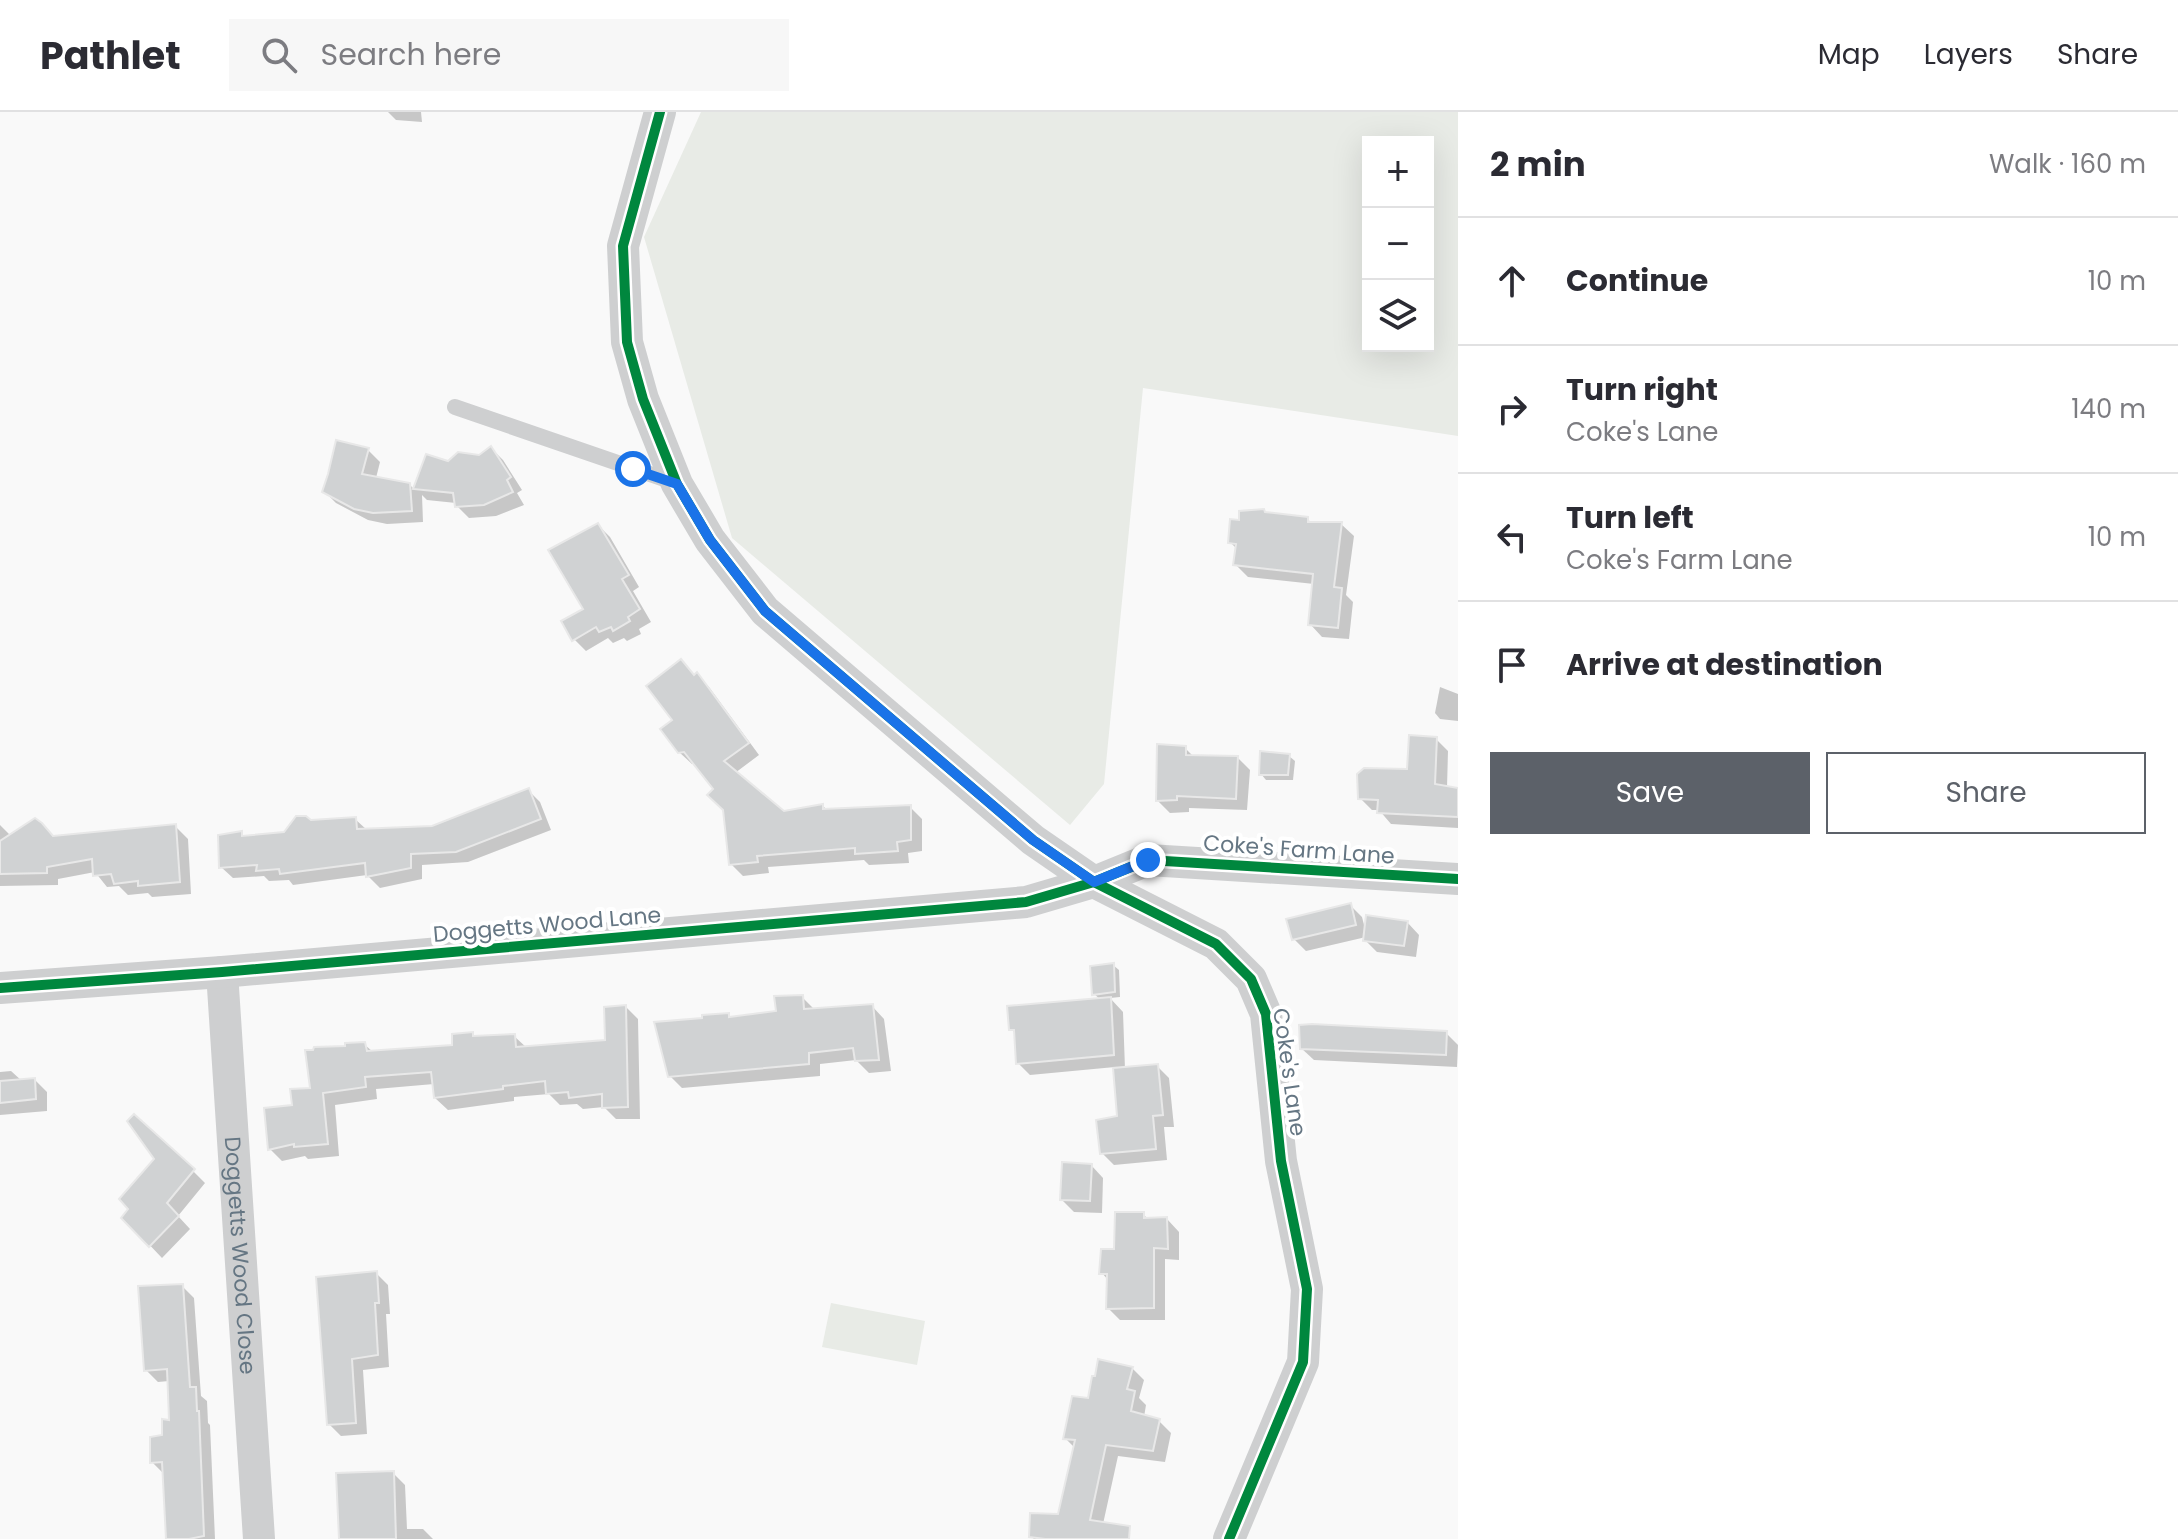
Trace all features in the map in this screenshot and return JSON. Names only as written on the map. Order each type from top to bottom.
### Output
[{"type":"street","name":"Coke's Lane","points":[[660,112],[623,246],[627,342],[643,399],[677,484],[710,540],[765,611],[1033,840],[1094,882],[1216,944],[1251,979],[1266,1014],[1281,1161],[1307,1289],[1303,1362],[1229,1539]]},
{"type":"street","name":"Coke's Farm Lane","points":[[1094,882],[1148,860],[1458,879]]},
{"type":"street","name":"Doggetts Wood Lane","points":[[0,988],[222,972],[1026,902],[1094,882]]},
{"type":"street","name":"Doggetts Wood Close","points":[[222,972],[259,1539]]},
{"type":"lane","points":[[455,407],[677,484]]},
{"type":"shaded area","points":[[701,112],[1458,112],[1458,436],[1143,388],[1104,784],[1070,825],[732,538],[644,237]]},
{"type":"shaded area","points":[[831,1303],[925,1321],[917,1365],[822,1347]]},
{"type":"building","points":[[336,440],[369,448],[362,474],[410,483],[412,511],[373,513],[354,509],[322,492]]},
{"type":"building","points":[[491,446],[511,477],[507,480],[513,492],[484,505],[455,507],[453,493],[413,489],[426,454],[448,461],[458,452],[479,455]]},
{"type":"building","points":[[1264,509],[1265,512],[1308,517],[1308,522],[1342,522],[1334,587],[1342,588],[1338,628],[1308,625],[1313,574],[1233,565],[1236,544],[1228,543],[1230,519],[1239,520],[1239,511]]},
{"type":"building","points":[[598,523],[629,575],[622,579],[640,609],[628,617],[630,621],[613,631],[611,627],[599,632],[596,627],[572,641],[561,621],[583,609],[548,550]]},
{"type":"building","points":[[681,659],[694,675],[697,672],[749,743],[724,761],[784,811],[823,804],[823,809],[911,805],[911,840],[897,842],[898,851],[855,854],[855,848],[757,856],[758,862],[729,865],[723,810],[707,795],[713,789],[684,752],[678,753],[660,729],[672,720],[646,686]]},
{"type":"building","points":[[1409,735],[1437,737],[1435,784],[1458,788],[1458,817],[1377,813],[1378,800],[1358,799],[1357,774],[1364,768],[1407,769]]},
{"type":"building","points":[[1157,744],[1186,746],[1186,755],[1238,756],[1236,799],[1177,796],[1177,800],[1156,801]]},
{"type":"building","points":[[1260,751],[1290,754],[1288,775],[1259,775]]},
{"type":"building","points":[[529,788],[541,819],[456,852],[411,854],[411,868],[366,877],[365,863],[280,874],[279,869],[256,871],[257,865],[219,868],[218,835],[242,831],[242,836],[284,832],[296,816],[306,816],[311,820],[356,817],[357,829],[432,826]]},
{"type":"building","points":[[35,818],[53,836],[176,824],[180,882],[138,886],[138,881],[114,884],[111,874],[93,876],[92,859],[47,867],[47,873],[0,874],[0,841]]},
{"type":"building","points":[[1351,903],[1356,925],[1292,940],[1286,919]]},
{"type":"building","points":[[1366,915],[1408,921],[1404,946],[1363,941]]},
{"type":"building","points":[[1114,963],[1115,992],[1092,995],[1090,966]]},
{"type":"building","points":[[803,995],[804,1009],[873,1004],[879,1060],[855,1061],[853,1048],[809,1053],[809,1064],[668,1077],[654,1022],[702,1018],[702,1015],[729,1013],[729,1017],[776,1011],[774,996]]},
{"type":"building","points":[[1111,997],[1114,1055],[1016,1064],[1014,1030],[1009,1030],[1007,1006]]},
{"type":"building","points":[[626,1005],[628,1107],[602,1108],[602,1094],[569,1098],[568,1092],[546,1094],[545,1081],[434,1098],[431,1072],[365,1077],[366,1087],[323,1093],[328,1144],[294,1147],[294,1144],[268,1150],[264,1108],[292,1105],[290,1089],[310,1088],[305,1050],[365,1042],[367,1051],[452,1045],[452,1034],[473,1032],[473,1036],[515,1034],[516,1047],[605,1040],[604,1007]]},
{"type":"building","points":[[1299,1025],[1447,1031],[1446,1055],[1300,1049]]},
{"type":"building","points":[[1158,1064],[1163,1115],[1153,1116],[1156,1149],[1100,1154],[1096,1120],[1117,1116],[1113,1068]]},
{"type":"building","points":[[35,1078],[36,1099],[0,1103],[0,1081]]},
{"type":"building","points":[[134,1114],[195,1169],[167,1203],[179,1216],[149,1247],[121,1218],[128,1209],[119,1199],[154,1159],[127,1121]]},
{"type":"building","points":[[1062,1162],[1092,1164],[1090,1201],[1060,1200]]},
{"type":"building","points":[[1115,1212],[1144,1212],[1144,1218],[1167,1217],[1168,1249],[1154,1248],[1154,1308],[1106,1309],[1107,1274],[1099,1274],[1101,1249],[1114,1249]]},
{"type":"building","points":[[377,1271],[378,1355],[352,1359],[356,1423],[327,1425],[316,1277]]},
{"type":"building","points":[[183,1284],[190,1387],[196,1387],[199,1411],[204,1536],[166,1539],[162,1462],[150,1463],[150,1437],[162,1435],[162,1419],[169,1420],[167,1369],[144,1371],[138,1286]]},
{"type":"building","points":[[1098,1359],[1133,1367],[1127,1389],[1135,1391],[1131,1411],[1160,1419],[1153,1451],[1106,1445],[1090,1520],[1130,1526],[1129,1539],[1029,1537],[1030,1513],[1058,1514],[1075,1440],[1063,1439],[1072,1396],[1088,1398]]},
{"type":"building","points":[[394,1471],[396,1539],[339,1539],[336,1473]]},
{"type":"cycle path","points":[[660,112],[623,246],[627,342],[643,399],[677,484],[710,540],[765,611],[1033,840],[1094,882],[1216,944],[1251,979],[1266,1014],[1281,1161],[1307,1289],[1303,1362],[1229,1539]]},
{"type":"cycle path","points":[[0,988],[222,972],[1026,902],[1094,882],[1148,860],[1458,879]]},
{"type":"route","points":[[633,469],[677,484],[710,540],[765,611],[1033,840],[1094,882],[1148,860]]}]
